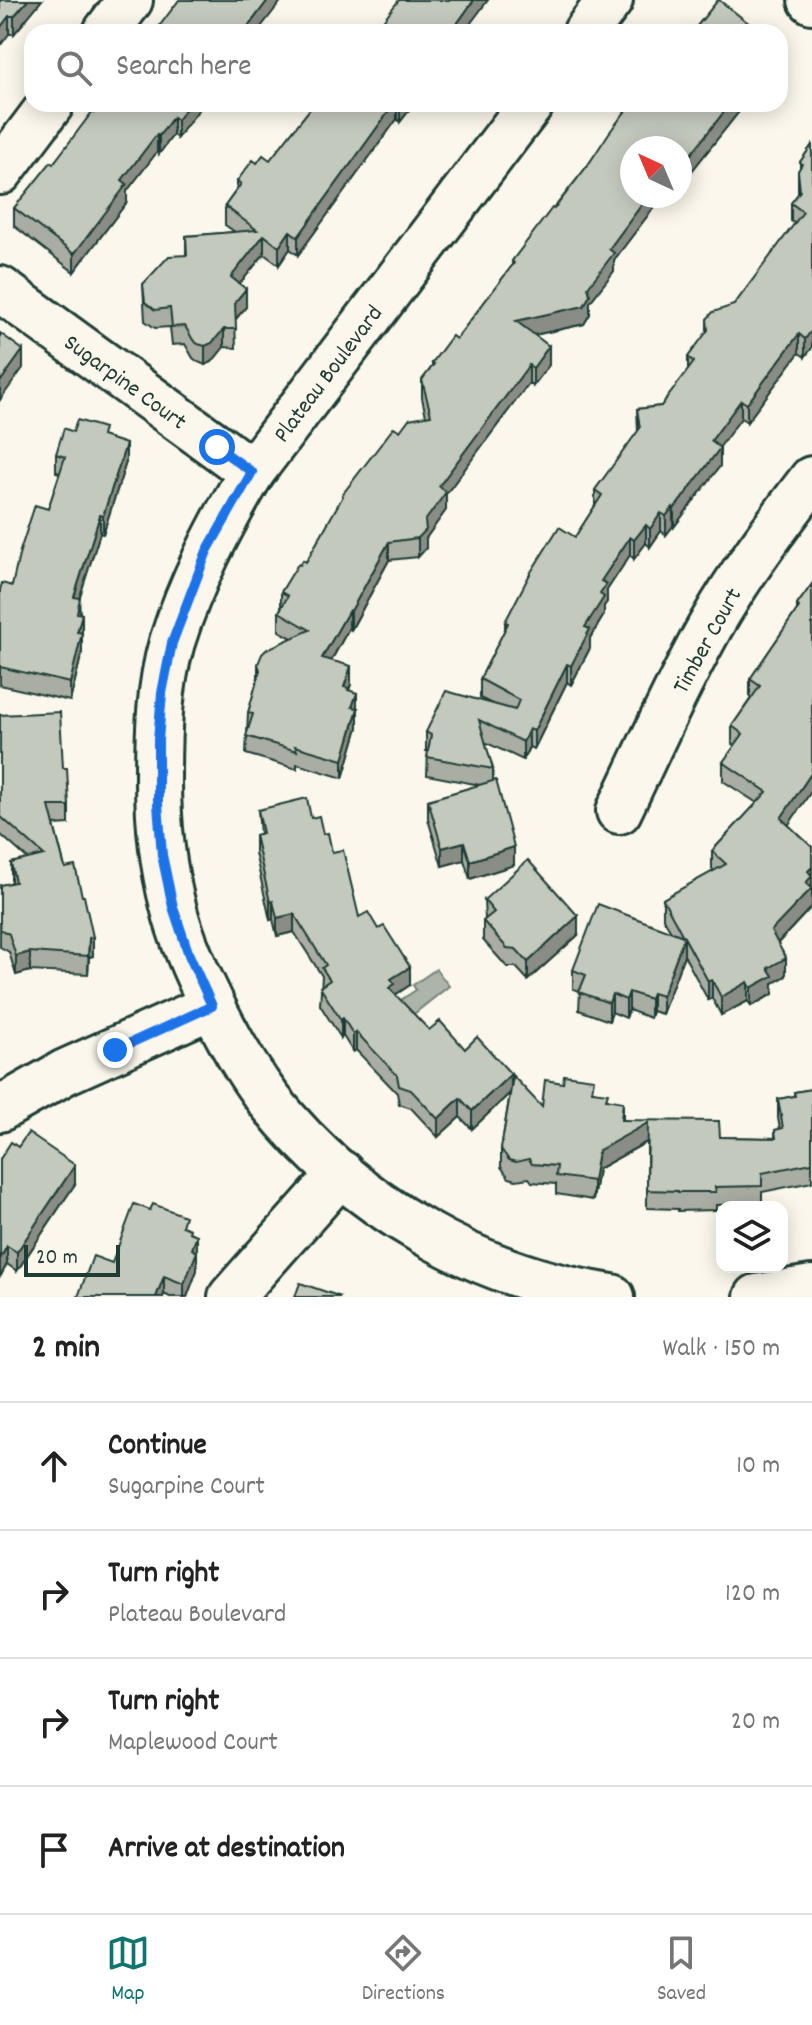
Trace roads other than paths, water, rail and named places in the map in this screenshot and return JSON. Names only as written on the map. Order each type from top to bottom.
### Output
[{"type":"street","points":[[112,24],[130,0]]},
{"type":"street","points":[[592,24],[610,0]]},
{"type":"street","points":[[0,172],[45,112]]},
{"type":"street","name":"Plateau Boulevard","points":[[525,112],[252,472],[207,551],[172,643],[162,693],[158,804],[162,855],[173,907],[189,955],[240,1059],[269,1100],[302,1137],[391,1213],[478,1260],[586,1295]]},
{"type":"street","name":"Sugarpine Court","points":[[0,289],[252,472]]},
{"type":"street","name":"Timber Court","points":[[619,811],[711,623],[812,479]]},
{"type":"street","points":[[0,1109],[65,1072],[212,1006]]},
{"type":"street","points":[[231,1297],[341,1173]]},
{"type":"street","points":[[757,1297],[812,1288]]}]
